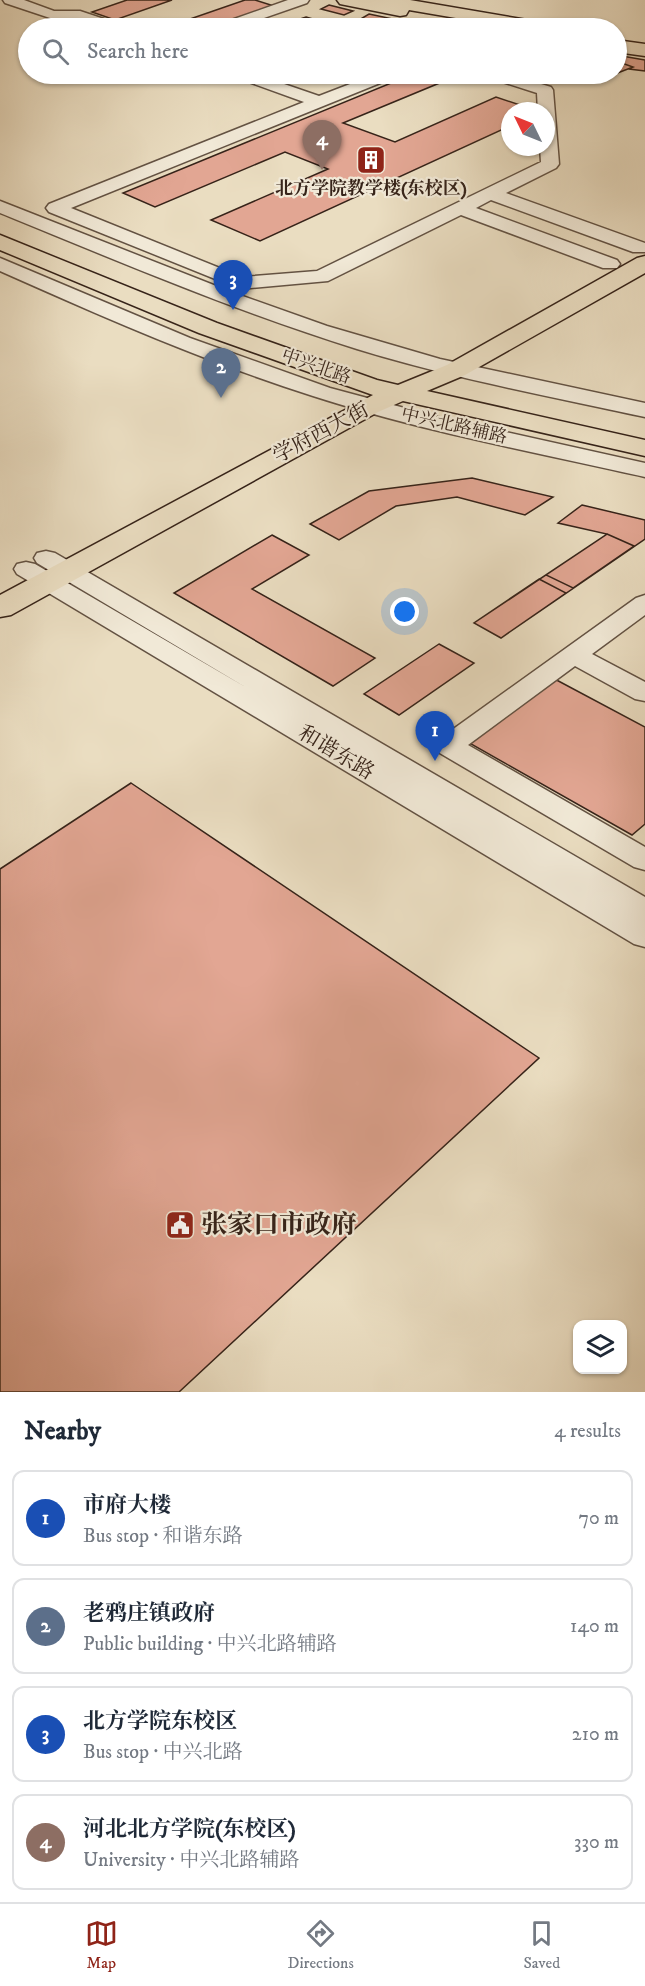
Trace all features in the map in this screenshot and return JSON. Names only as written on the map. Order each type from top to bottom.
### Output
[{"type":"main road","points":[[346,0],[436,18]]},
{"type":"main road","points":[[378,0],[485,18]]},
{"type":"main road","points":[[627,41],[645,44]]},
{"type":"main road","points":[[627,48],[645,51]]},
{"type":"main road","name":"中兴北路","points":[[0,224],[400,385],[645,448]]},
{"type":"main road","name":"中兴北路","points":[[0,242],[369,396]]},
{"type":"main road","name":"学府西大街","points":[[0,583],[47,570],[369,396],[428,372],[610,264],[643,252]]},
{"type":"main road","name":"学府西大街","points":[[428,372],[456,370],[643,252]]},
{"type":"main road","points":[[428,372],[645,430]]},
{"type":"main road","name":"学府西大街","points":[[0,608],[47,570],[340,397],[369,396]]},
{"type":"street","points":[[10,0],[53,15],[82,9],[99,18]]},
{"type":"street","points":[[251,18],[302,0]]},
{"type":"street","points":[[269,84],[319,102]]},
{"type":"street","points":[[364,84],[55,208],[240,283],[321,277],[550,164],[545,90],[526,84]]},
{"type":"street","points":[[489,193],[643,252]]},
{"type":"street","points":[[0,206],[233,300],[356,342],[428,372]]},
{"type":"street","points":[[460,208],[610,264]]},
{"type":"street","points":[[0,264],[192,347],[340,397]]},
{"type":"street","points":[[456,370],[645,410]]},
{"type":"street","name":"中兴北路辅路","points":[[369,396],[645,470]]},
{"type":"street","name":"和谐东路","points":[[47,570],[645,911]]},
{"type":"street","name":"和谐东路","points":[[47,570],[645,936]]},
{"type":"street","points":[[645,603],[448,746],[645,860]]},
{"type":"street","points":[[574,655],[645,693]]},
{"type":"building","points":[[127,0],[172,0],[121,18],[109,18],[92,12]]},
{"type":"building","points":[[245,0],[255,0],[274,6],[239,18],[193,18]]},
{"type":"building","points":[[329,5],[353,11],[344,15],[321,9]]},
{"type":"building","points":[[369,14],[388,18],[362,18]]},
{"type":"building","points":[[627,57],[645,60],[645,71],[629,69],[633,67],[627,65]]},
{"type":"building","name":"北方学院教学楼(东校区)","points":[[389,84],[437,84],[343,123],[395,142],[496,97],[511,102],[501,102],[501,130],[260,241],[211,220],[328,169],[285,152],[155,207],[123,193]]},
{"type":"building","points":[[472,478],[553,497],[525,515],[457,497],[396,506],[339,540],[310,524],[369,491]]},
{"type":"building","points":[[582,505],[645,520],[645,539],[501,638],[474,623],[607,534],[558,523]]},
{"type":"building","points":[[607,534],[634,546],[573,588],[546,575]]},
{"type":"building","points":[[272,535],[309,555],[252,589],[375,658],[333,686],[174,593]]},
{"type":"building","points":[[539,579],[566,593],[501,638],[474,623]]},
{"type":"building","points":[[439,644],[474,663],[399,715],[364,694]]},
{"type":"building","points":[[549,676],[645,727],[645,824],[632,835],[464,740]]},
{"type":"building","name":"张家口市政府","points":[[131,783],[539,1058],[179,1392],[0,1392],[0,869]]},
{"type":"place","name":"北方学院教学楼(东校区)","points":[[371,160]]},
{"type":"place","name":"河北北方学院(东校区)","points":[[322,170]]},
{"type":"place","name":"北方学院东校区","points":[[233,310]]},
{"type":"place","name":"老鸦庄镇政府","points":[[221,398]]},
{"type":"place","name":"市府大楼","points":[[435,761]]},
{"type":"place","name":"张家口市政府","points":[[180,1225]]}]
